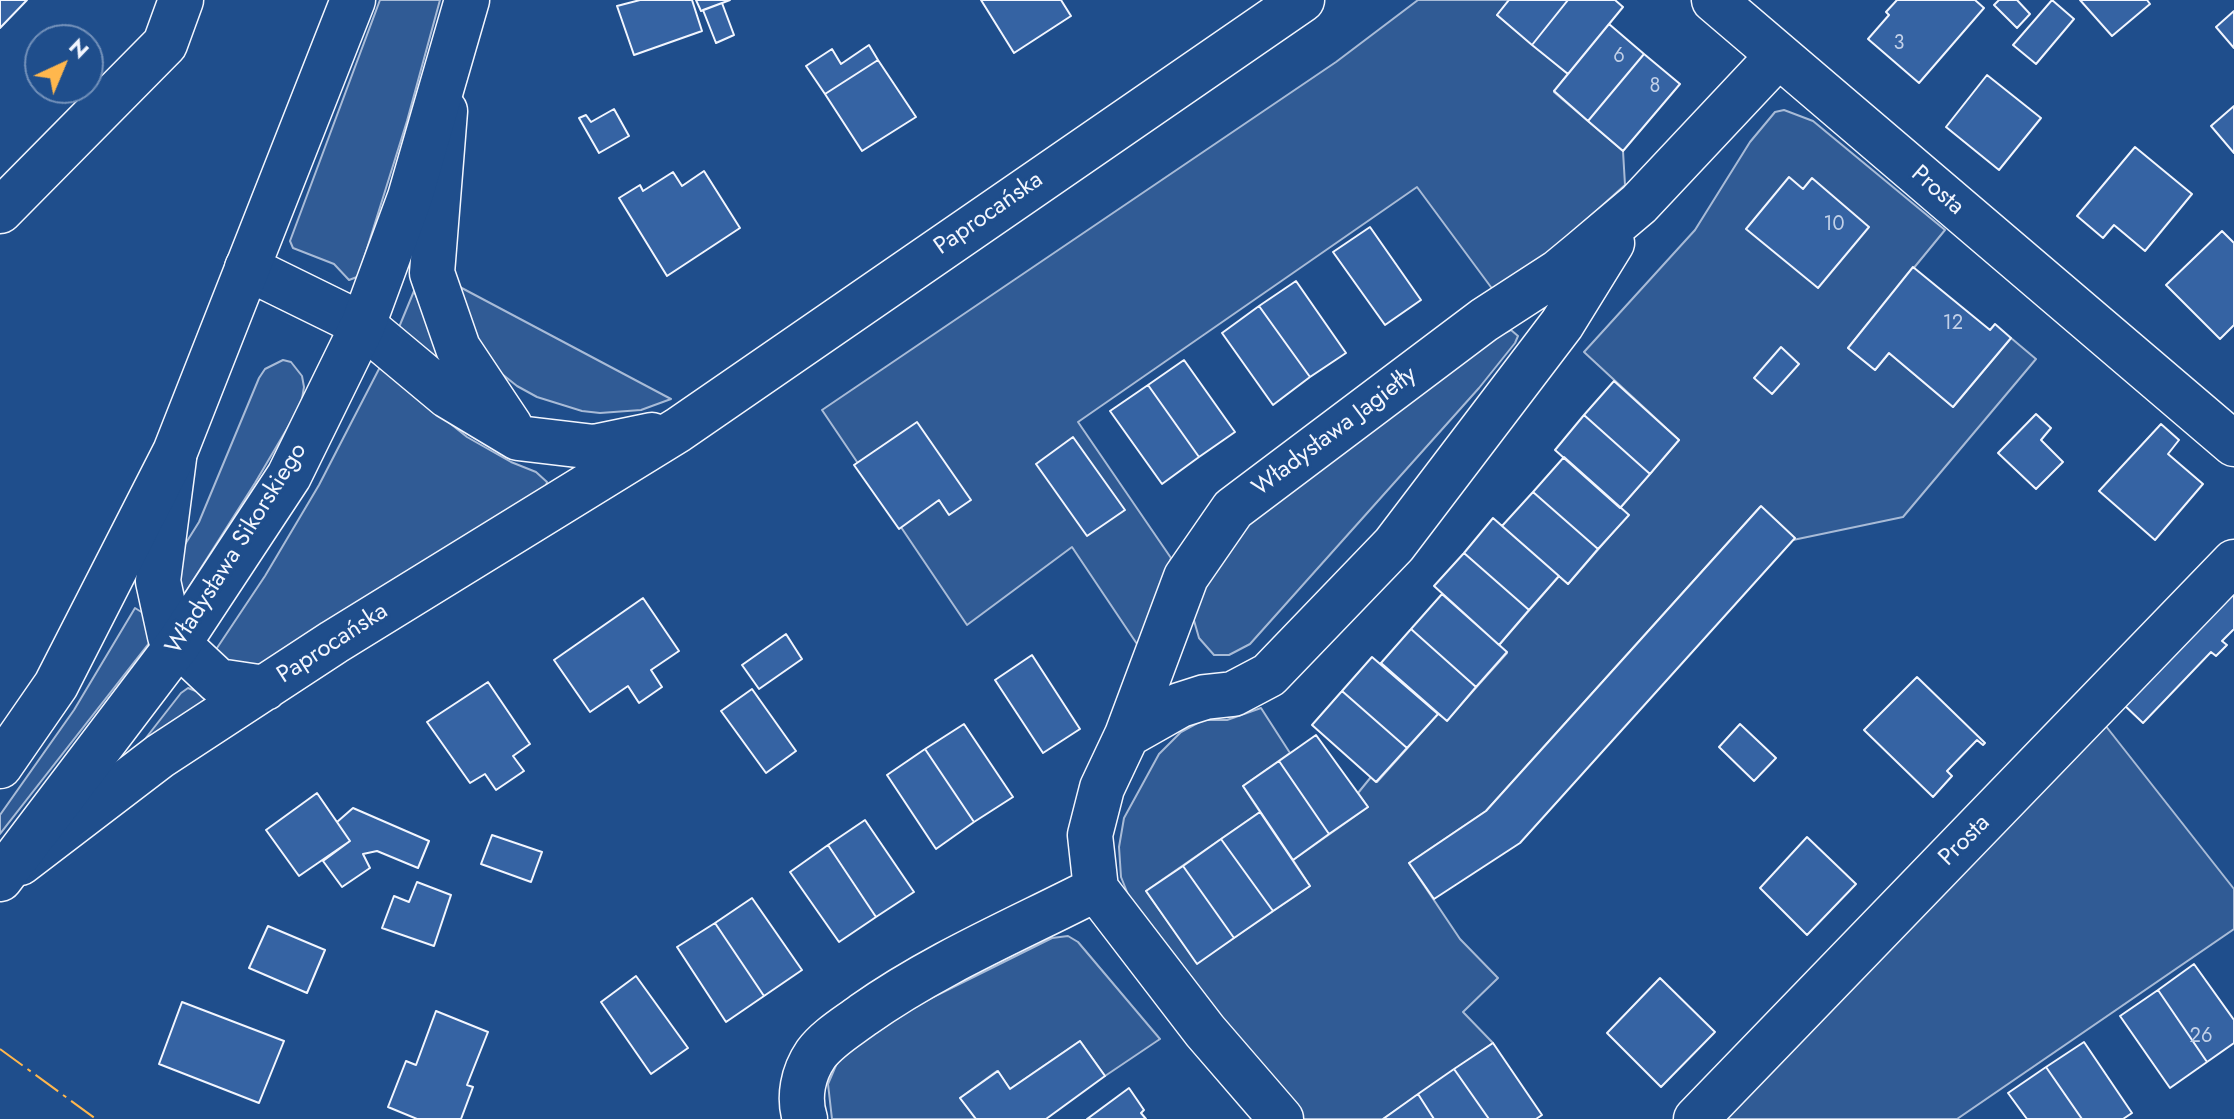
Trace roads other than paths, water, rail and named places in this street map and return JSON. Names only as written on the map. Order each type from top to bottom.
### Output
[{"type":"street","points":[[0,211],[165,44],[181,0]]},
{"type":"street","points":[[0,766],[56,685],[175,452],[353,0]]},
{"type":"street","name":"Władysława Sikorskiego","points":[[0,878],[179,643],[289,476],[363,325],[410,197],[467,0]]},
{"type":"street","name":"Paprocańska","points":[[0,878],[160,756],[334,642],[678,430],[1302,0]]},
{"type":"street","name":"Prosta","points":[[1714,0],[2230,435]]},
{"type":"street","name":"Władysława Jagiełły","points":[[1096,889],[1090,835],[1102,788],[1127,735],[1186,577],[1233,509],[1484,320],[1558,272],[1639,204],[1778,56]]},
{"type":"street","points":[[449,64],[432,273],[458,348],[518,438]]},
{"type":"street","name":"Władysława Jagiełły","points":[[1127,735],[1180,705],[1205,697],[1233,694],[1269,675],[1394,545],[1562,324],[1596,265],[1639,204]]},
{"type":"street","name":"Paprocańska","points":[[247,268],[363,325],[448,396],[518,438],[594,447],[678,430]]},
{"type":"street","points":[[175,452],[158,581],[170,636],[218,681],[265,688]]},
{"type":"street","name":"Prosta","points":[[1696,1119],[2234,562]]},
{"type":"street","points":[[805,1119],[802,1092],[807,1071],[817,1052],[833,1037],[903,987],[1096,889],[1205,1031],[1281,1119]]}]
